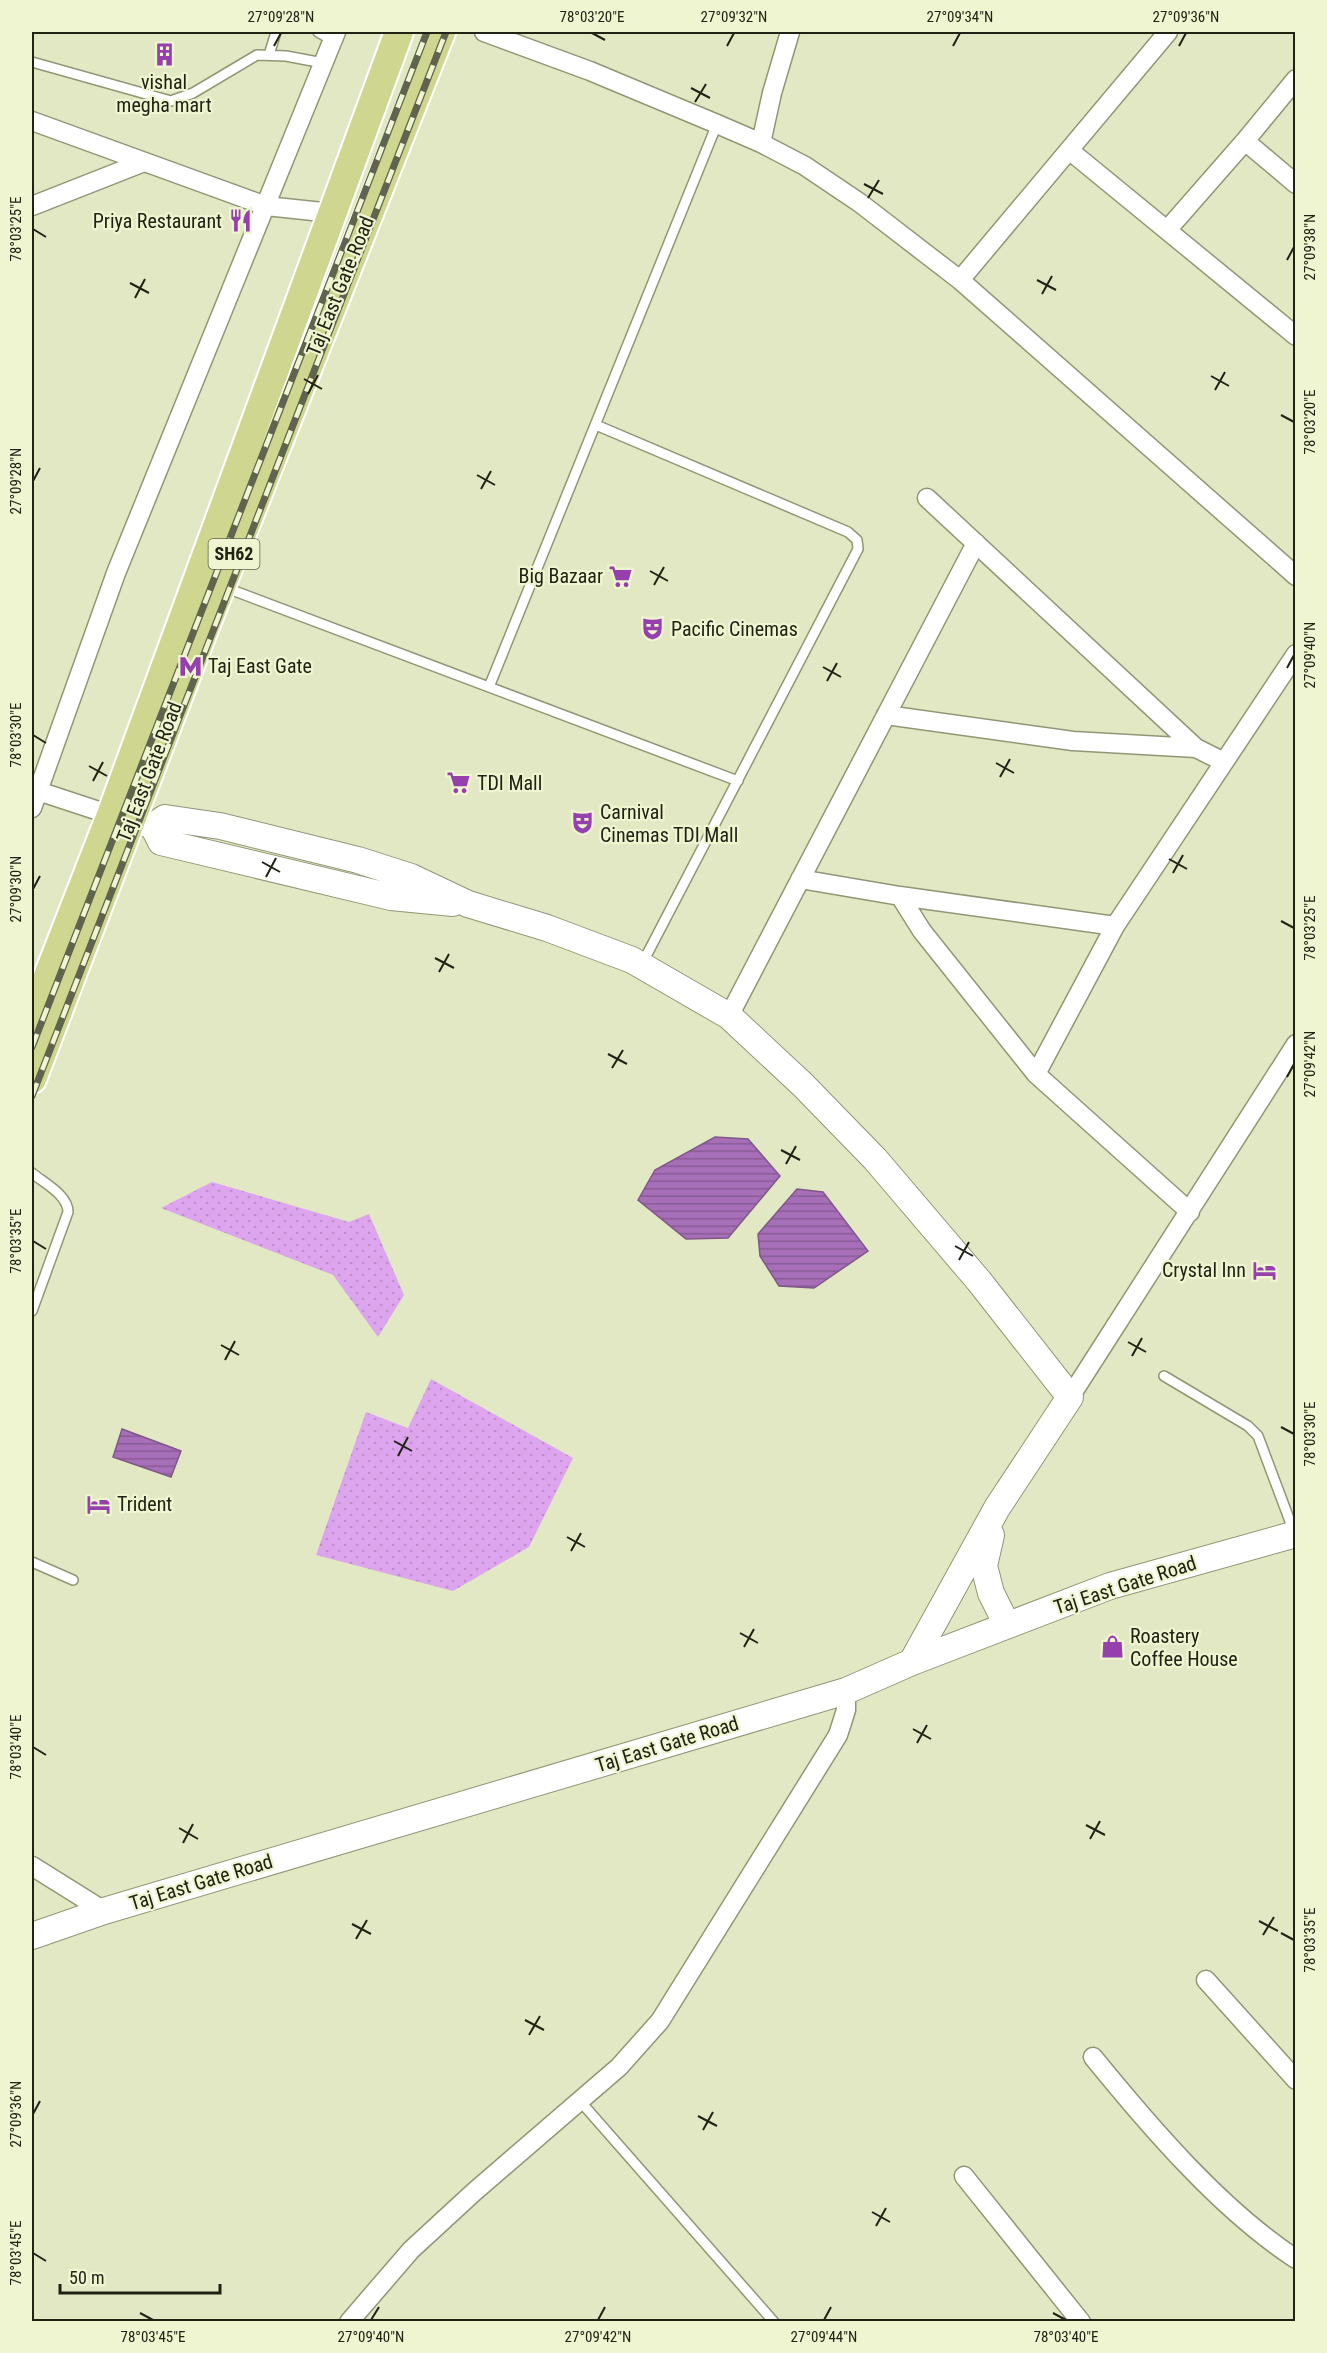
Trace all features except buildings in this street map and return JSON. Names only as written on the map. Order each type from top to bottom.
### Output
[{"type":"main road","name":"SH62","points":[[32,1017],[132,820],[332,213],[399,32]]},
{"type":"main road","name":"Taj East Gate Road","points":[[32,1079],[221,585],[441,32]]},
{"type":"main road","points":[[132,820],[165,818],[220,826],[358,860],[411,877],[468,904],[547,928],[641,965],[729,1016],[803,1085],[875,1159],[979,1281],[1070,1397],[996,1508],[912,1662]]},
{"type":"main road","points":[[996,1508],[984,1566],[991,1593],[1007,1625]]},
{"type":"main road","name":"Taj East Gate Road","points":[[32,1936],[104,1911],[846,1691],[912,1662],[1110,1586],[1295,1534]]},
{"type":"street","points":[[484,32],[590,71],[717,124],[761,143],[805,166],[851,197],[960,280],[1296,576]]},
{"type":"street","points":[[761,143],[772,93],[790,32]]},
{"type":"street","points":[[960,280],[1168,32]]},
{"type":"street","points":[[132,820],[35,799],[116,573],[323,63],[329,34]]},
{"type":"street","points":[[1168,229],[1296,79]]},
{"type":"street","points":[[32,121],[266,206],[332,213]]},
{"type":"street","points":[[1245,141],[1296,184]]},
{"type":"street","points":[[1069,150],[1296,336]]},
{"type":"street","points":[[32,206],[144,162]]},
{"type":"street","points":[[927,498],[1196,748],[1224,762]]},
{"type":"street","points":[[729,1016],[976,543]]},
{"type":"street","points":[[1036,1074],[1115,926],[1296,654]]},
{"type":"street","points":[[886,715],[1073,741],[1196,748]]},
{"type":"street","points":[[800,879],[900,896],[1115,926]]},
{"type":"street","points":[[900,896],[922,931],[1036,1074],[1190,1212]]},
{"type":"street","points":[[1070,1397],[1296,1044]]},
{"type":"street","points":[[349,2322],[411,2250],[618,2067],[660,2021],[838,1735],[846,1710],[846,1691]]},
{"type":"street","points":[[32,1866],[104,1911]]},
{"type":"street","points":[[1206,1980],[1296,2080]]},
{"type":"street","points":[[1094,2057],[1130,2102],[1243,2219],[1296,2259]]},
{"type":"street","points":[[964,2176],[1081,2322]]},
{"type":"lane","points":[[269,55],[276,32]]},
{"type":"lane","points":[[32,62],[171,101],[193,93],[256,55],[286,56],[323,63]]},
{"type":"lane","points":[[489,687],[717,124]]},
{"type":"lane","points":[[596,425],[848,532],[857,540],[858,549],[641,965]]},
{"type":"lane","points":[[221,585],[738,782]]},
{"type":"lane","points":[[32,1173],[62,1197],[68,1205],[68,1212],[32,1311]]},
{"type":"lane","points":[[1164,1376],[1248,1426],[1258,1436],[1295,1534]]},
{"type":"lane","points":[[32,1562],[73,1580]]},
{"type":"lane","points":[[580,2101],[774,2322]]},
{"type":"shaded area","points":[[715,1137],[748,1139],[780,1176],[728,1238],[686,1239],[638,1200],[655,1170]]},
{"type":"shaded area","points":[[212,1182],[349,1222],[369,1214],[404,1295],[378,1337],[333,1275],[161,1208]]},
{"type":"shaded area","points":[[797,1189],[823,1192],[868,1251],[814,1288],[779,1286],[760,1256],[758,1234]]},
{"type":"shaded area","points":[[431,1379],[573,1458],[529,1547],[453,1591],[316,1555],[366,1412],[408,1428]]},
{"type":"shaded area","points":[[122,1429],[181,1451],[171,1477],[113,1457]]},
{"type":"railway","points":[[32,1047],[427,32]]},
{"type":"railway","points":[[32,1096],[446,32]]},
{"type":"place","name":"vishal megha mart","points":[[164,55]]},
{"type":"place","name":"Priya Restaurant","points":[[240,221]]},
{"type":"place","name":"Big Bazaar","points":[[621,576]]},
{"type":"place","name":"Pacific Cinemas","points":[[653,629]]},
{"type":"place","name":"Taj East Gate","points":[[190,666]]},
{"type":"place","name":"TDI Mall","points":[[459,783]]},
{"type":"place","name":"Carnival Cinemas TDI Mall","points":[[582,823]]},
{"type":"place","name":"Crystal Inn","points":[[1264,1270]]},
{"type":"place","name":"Trident","points":[[99,1504]]},
{"type":"place","name":"Roastery Coffee House","points":[[1112,1647]]}]
